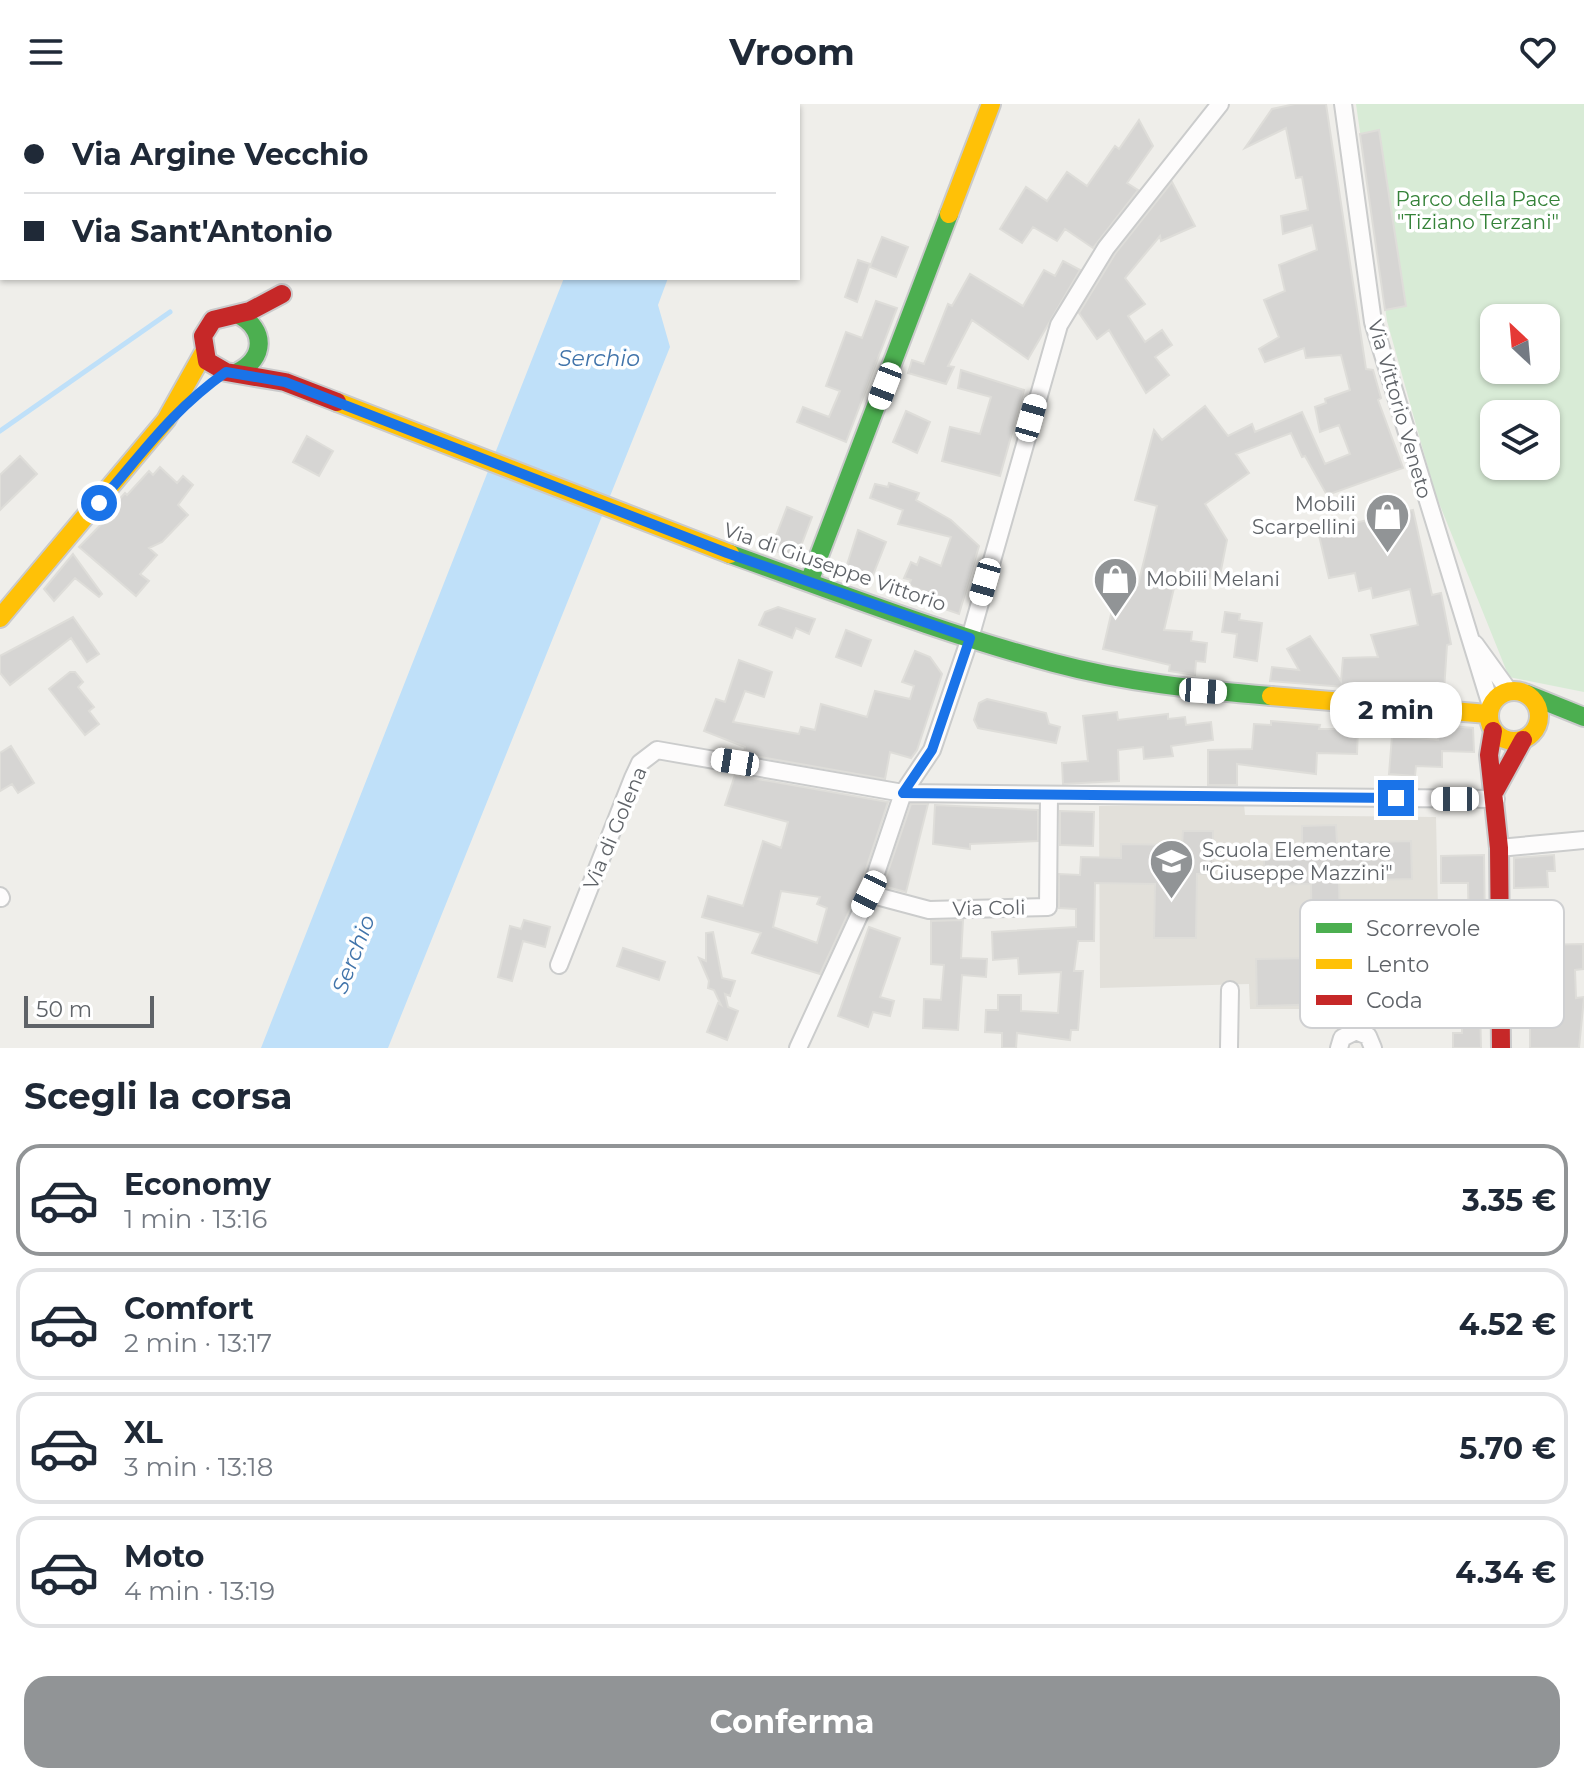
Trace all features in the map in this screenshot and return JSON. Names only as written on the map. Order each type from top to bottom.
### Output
[{"type":"main road","points":[[809,582],[991,104]]},
{"type":"main road","points":[[166,420],[232,372],[249,367],[282,294],[295,280]]},
{"type":"main road","points":[[0,618],[166,420],[203,354],[206,327],[221,315],[239,315],[282,294]]},
{"type":"main road","points":[[239,315],[251,321],[269,367],[285,382]]},
{"type":"main road","points":[[203,354],[212,366],[232,372]]},
{"type":"main road","name":"Via di Giuseppe Vittorio","points":[[232,372],[285,382],[809,582],[970,638],[1056,664],[1159,686],[1491,717]]},
{"type":"main road","points":[[1496,795],[1539,722],[1537,705],[1517,692]]},
{"type":"main road","points":[[1500,900],[1496,795],[1489,755],[1495,699],[1517,692],[1584,720]]},
{"type":"main road","points":[[1491,717],[1507,740],[1584,720]]},
{"type":"main road","points":[[1501,1028],[1501,1048]]},
{"type":"street","points":[[798,1048],[869,894],[903,793],[932,750],[970,638],[1059,325],[1106,248],[1165,169],[1220,104]]},
{"type":"street","name":"Via Vittorio Veneto","points":[[1343,104],[1373,322],[1471,638],[1491,717]]},
{"type":"street","points":[[1471,638],[1517,692]]},
{"type":"street","name":"Via di Golena","points":[[559,965],[633,778],[640,763],[657,750],[903,793]]},
{"type":"street","points":[[903,793],[1496,795]]},
{"type":"street","name":"Via Coli","points":[[869,894],[929,910],[1048,907],[1049,795]]},
{"type":"street","points":[[1499,848],[1584,840]]},
{"type":"street","points":[[1229,1048],[1230,990]]},
{"type":"street","points":[[1339,1048],[1342,1038],[1356,1031],[1368,1036],[1373,1048]]},
{"type":"shaded area","points":[[1244,804],[1245,815],[1436,817],[1438,900],[1300,900],[1300,1009],[1250,1009],[1249,984],[1100,988],[1099,806]]},
{"type":"green space","name":"Parco della Pace \"Tiziano Terzani\"","points":[[1356,104],[1584,104],[1584,692],[1509,677],[1435,493],[1387,321]]},
{"type":"water","name":"Serchio","points":[[563,280],[667,280],[658,305],[670,347],[388,1048],[261,1048]]},
{"type":"building","points":[[1295,104],[1326,104],[1366,369],[1373,370],[1381,398],[1378,400],[1403,468],[1327,495],[1305,456],[1302,457],[1291,433],[1236,454],[1249,473],[1205,504],[1227,540],[1219,580],[1178,571],[1164,630],[1192,632],[1191,641],[1207,643],[1205,662],[1196,661],[1195,675],[1169,671],[1170,665],[1103,649],[1119,580],[1138,585],[1157,506],[1135,500],[1154,430],[1162,440],[1205,406],[1228,436],[1252,424],[1255,432],[1302,412],[1325,464],[1350,454],[1339,425],[1320,432],[1315,407],[1326,403],[1325,399],[1350,390],[1341,355],[1306,358],[1304,348],[1265,362],[1259,349],[1279,337],[1264,300],[1285,291],[1279,265],[1317,250],[1312,225],[1283,234],[1281,216],[1308,210],[1302,177],[1296,178],[1286,128],[1245,148],[1272,109]]},
{"type":"building","points":[[1139,120],[1153,146],[1127,183],[1138,190],[1093,248],[1065,229],[1057,241],[1033,227],[1022,243],[1000,229],[1026,187],[1047,201],[1067,172],[1087,186],[1115,146],[1119,149]]},
{"type":"building","points":[[1379,130],[1406,306],[1385,310],[1360,134]]},
{"type":"building","points":[[1172,182],[1195,226],[1161,241],[1160,236],[1125,278],[1145,304],[1128,316],[1145,342],[1162,330],[1172,345],[1155,357],[1169,375],[1146,393],[1109,330],[1097,339],[1079,313],[1115,254]]},
{"type":"building","points":[[882,237],[908,247],[896,277],[870,267]]},
{"type":"building","points":[[858,260],[870,264],[857,302],[845,297]]},
{"type":"building","points":[[1063,261],[1080,270],[1028,359],[972,320],[948,366],[954,367],[946,384],[908,373],[912,360],[924,364],[948,304],[952,306],[970,274],[1023,306],[1044,270],[1055,276]]},
{"type":"building","points":[[876,301],[897,308],[846,442],[797,422],[803,407],[829,417],[840,391],[826,386],[846,332],[862,338]]},
{"type":"building","points":[[961,370],[1024,390],[1000,476],[942,461],[950,427],[980,434],[991,397],[958,388]]},
{"type":"building","points":[[906,411],[930,422],[917,453],[893,442]]},
{"type":"building","points":[[307,436],[333,451],[319,476],[293,462]]},
{"type":"building","points":[[20,456],[37,474],[0,510],[0,475]]},
{"type":"building","points":[[160,467],[177,483],[183,476],[193,485],[178,505],[188,515],[162,542],[149,548],[157,555],[140,574],[149,581],[136,596],[79,547],[119,506],[116,503],[125,493],[127,495],[149,471],[153,475]]},
{"type":"building","points":[[889,483],[919,493],[916,500],[951,520],[979,546],[959,614],[936,606],[939,598],[909,585],[911,580],[904,578],[911,562],[917,565],[920,557],[941,566],[951,537],[898,524],[903,510],[870,498],[875,484],[888,487]]},
{"type":"building","points":[[787,507],[812,517],[796,559],[771,549]]},
{"type":"building","points":[[1413,510],[1432,595],[1441,593],[1451,644],[1447,645],[1444,691],[1392,688],[1393,691],[1270,681],[1272,667],[1299,670],[1287,649],[1310,636],[1341,681],[1343,658],[1378,657],[1371,635],[1418,625],[1410,589],[1373,598],[1371,588],[1359,591],[1355,573],[1329,578],[1318,531]]},
{"type":"building","points":[[858,530],[886,542],[871,580],[845,571]]},
{"type":"building","points":[[73,554],[102,594],[99,597],[75,578],[54,601],[44,589]]},
{"type":"building","points":[[778,607],[815,619],[809,634],[796,628],[792,638],[759,625],[765,612]]},
{"type":"building","points":[[1225,612],[1240,614],[1239,620],[1262,623],[1257,661],[1234,657],[1237,634],[1222,632]]},
{"type":"building","points":[[73,617],[99,654],[87,662],[71,638],[10,685],[0,673],[0,656]]},
{"type":"building","points":[[846,630],[871,640],[861,666],[836,657]]},
{"type":"building","points":[[915,651],[930,657],[942,674],[917,750],[911,758],[890,752],[885,779],[744,754],[745,747],[704,731],[716,699],[725,702],[739,660],[772,672],[764,697],[745,691],[733,722],[799,734],[801,727],[815,730],[821,704],[867,717],[875,691],[910,699],[914,686],[902,682]]},
{"type":"building","points":[[70,672],[75,672],[83,682],[78,687],[94,707],[89,711],[99,724],[85,735],[49,689]]},
{"type":"building","points":[[987,699],[1046,713],[1049,724],[1060,727],[1056,743],[978,728],[974,720],[979,703]]},
{"type":"building","points":[[1117,712],[1118,720],[1168,714],[1168,719],[1185,717],[1186,725],[1211,722],[1213,740],[1171,746],[1173,756],[1144,759],[1143,747],[1118,750],[1119,781],[1063,784],[1062,763],[1088,761],[1083,716]]},
{"type":"building","points":[[1271,721],[1320,725],[1319,729],[1358,729],[1357,754],[1317,753],[1316,774],[1237,764],[1237,785],[1208,785],[1208,750],[1252,749],[1254,724],[1271,725]]},
{"type":"building","points":[[1441,725],[1473,728],[1474,752],[1442,751],[1442,767],[1416,766],[1415,776],[1389,774],[1392,736],[1438,740]]},
{"type":"building","points":[[11,746],[34,783],[18,793],[12,784],[0,791],[0,753]]},
{"type":"building","points":[[735,775],[888,802],[859,890],[820,974],[752,953],[761,933],[702,917],[708,896],[743,906],[763,841],[781,848],[788,822],[725,805]],"holes":[[[781,891],[820,897],[817,904],[827,908],[817,943],[773,927]]]},
{"type":"building","points":[[911,804],[928,804],[906,892],[883,886]]},
{"type":"building","points":[[935,805],[1038,810],[1038,841],[970,844],[970,849],[933,844]]},
{"type":"building","points":[[1060,811],[1094,812],[1093,846],[1060,845]]},
{"type":"building","points":[[1336,825],[1337,843],[1411,841],[1412,879],[1339,881],[1339,900],[1311,900],[1311,884],[1264,885],[1264,852],[1302,851],[1302,826]]},
{"type":"building","points":[[1183,831],[1213,831],[1213,874],[1197,874],[1196,938],[1154,938],[1155,884],[1095,883],[1094,941],[1078,941],[1074,971],[1083,971],[1078,1030],[1071,1030],[1070,1040],[1017,1033],[1016,1048],[1002,1048],[1002,1033],[985,1032],[986,1010],[998,1010],[998,995],[1021,995],[1021,1011],[1058,1013],[1061,972],[1019,974],[1018,958],[993,960],[992,932],[1076,927],[1076,909],[1059,908],[1059,874],[1080,875],[1081,857],[1121,858],[1121,844],[1182,845]]},
{"type":"building","points":[[1484,855],[1485,900],[1468,900],[1468,883],[1441,883],[1441,856]]},
{"type":"building","points":[[1554,855],[1555,871],[1547,871],[1548,887],[1514,888],[1514,858]]},
{"type":"building","points":[[524,920],[550,927],[545,947],[523,941],[512,981],[498,977],[510,926],[521,929]]},
{"type":"building","points":[[963,920],[961,958],[987,959],[986,977],[962,975],[958,1030],[923,1028],[924,999],[941,1000],[944,965],[931,964],[931,921]]},
{"type":"building","points":[[869,927],[900,938],[880,997],[894,1001],[890,1016],[873,1012],[868,1027],[838,1016]]},
{"type":"building","points":[[713,932],[722,978],[735,981],[730,996],[725,994],[728,1007],[738,1011],[727,1040],[707,1032],[718,1003],[721,1005],[714,990],[708,988],[709,981],[699,958],[706,961],[706,933]]},
{"type":"building","points":[[1564,944],[1583,944],[1583,969],[1575,970],[1576,998],[1584,997],[1579,1048],[1530,1048],[1530,1028],[1564,1028]]},
{"type":"building","points":[[623,948],[665,962],[659,980],[617,966]]},
{"type":"building","points":[[1300,958],[1300,1005],[1257,1006],[1256,959]]},
{"type":"building","points":[[1462,1028],[1481,1028],[1481,1048],[1453,1048],[1453,1033],[1462,1033]]},
{"type":"waterway","points":[[0,431],[170,312]]},
{"type":"traffic: fast","points":[[809,582],[949,214]]},
{"type":"traffic: fast","points":[[238,372],[253,359],[259,344],[254,328],[239,315]]},
{"type":"traffic: fast","points":[[730,554],[931,626],[1054,663],[1162,684],[1271,696]]},
{"type":"traffic: fast","points":[[1527,694],[1584,717]]},
{"type":"traffic: slow","points":[[949,214],[991,104]]},
{"type":"traffic: slow","points":[[0,618],[166,420],[203,354]]},
{"type":"traffic: slow","points":[[337,402],[730,554]]},
{"type":"traffic: slow","points":[[1514,691],[1532,698],[1539,716],[1532,734],[1514,741],[1496,734],[1489,716],[1496,698],[1514,691]]},
{"type":"traffic: slow","points":[[1271,696],[1488,714]]},
{"type":"traffic: jam","points":[[282,294],[250,311],[213,320],[203,336],[207,361],[226,372],[285,382],[337,402]]},
{"type":"traffic: jam","points":[[1493,731],[1489,755],[1499,848],[1500,900]]},
{"type":"traffic: jam","points":[[1495,791],[1523,740]]},
{"type":"traffic: jam","points":[[1501,1028],[1501,1048]]},
{"type":"place","name":"Mobili Scarpellini","points":[[1387,554]]},
{"type":"place","name":"Mobili Melani","points":[[1115,618]]},
{"type":"place","name":"Scuola Elementare \"Giuseppe Mazzini\"","points":[[1171,900]]},
{"type":"route","points":[[99,503],[166,420],[207,386],[226,372],[261,376],[285,382],[456,446],[727,553],[970,638],[932,750],[903,793],[1396,798]]}]
